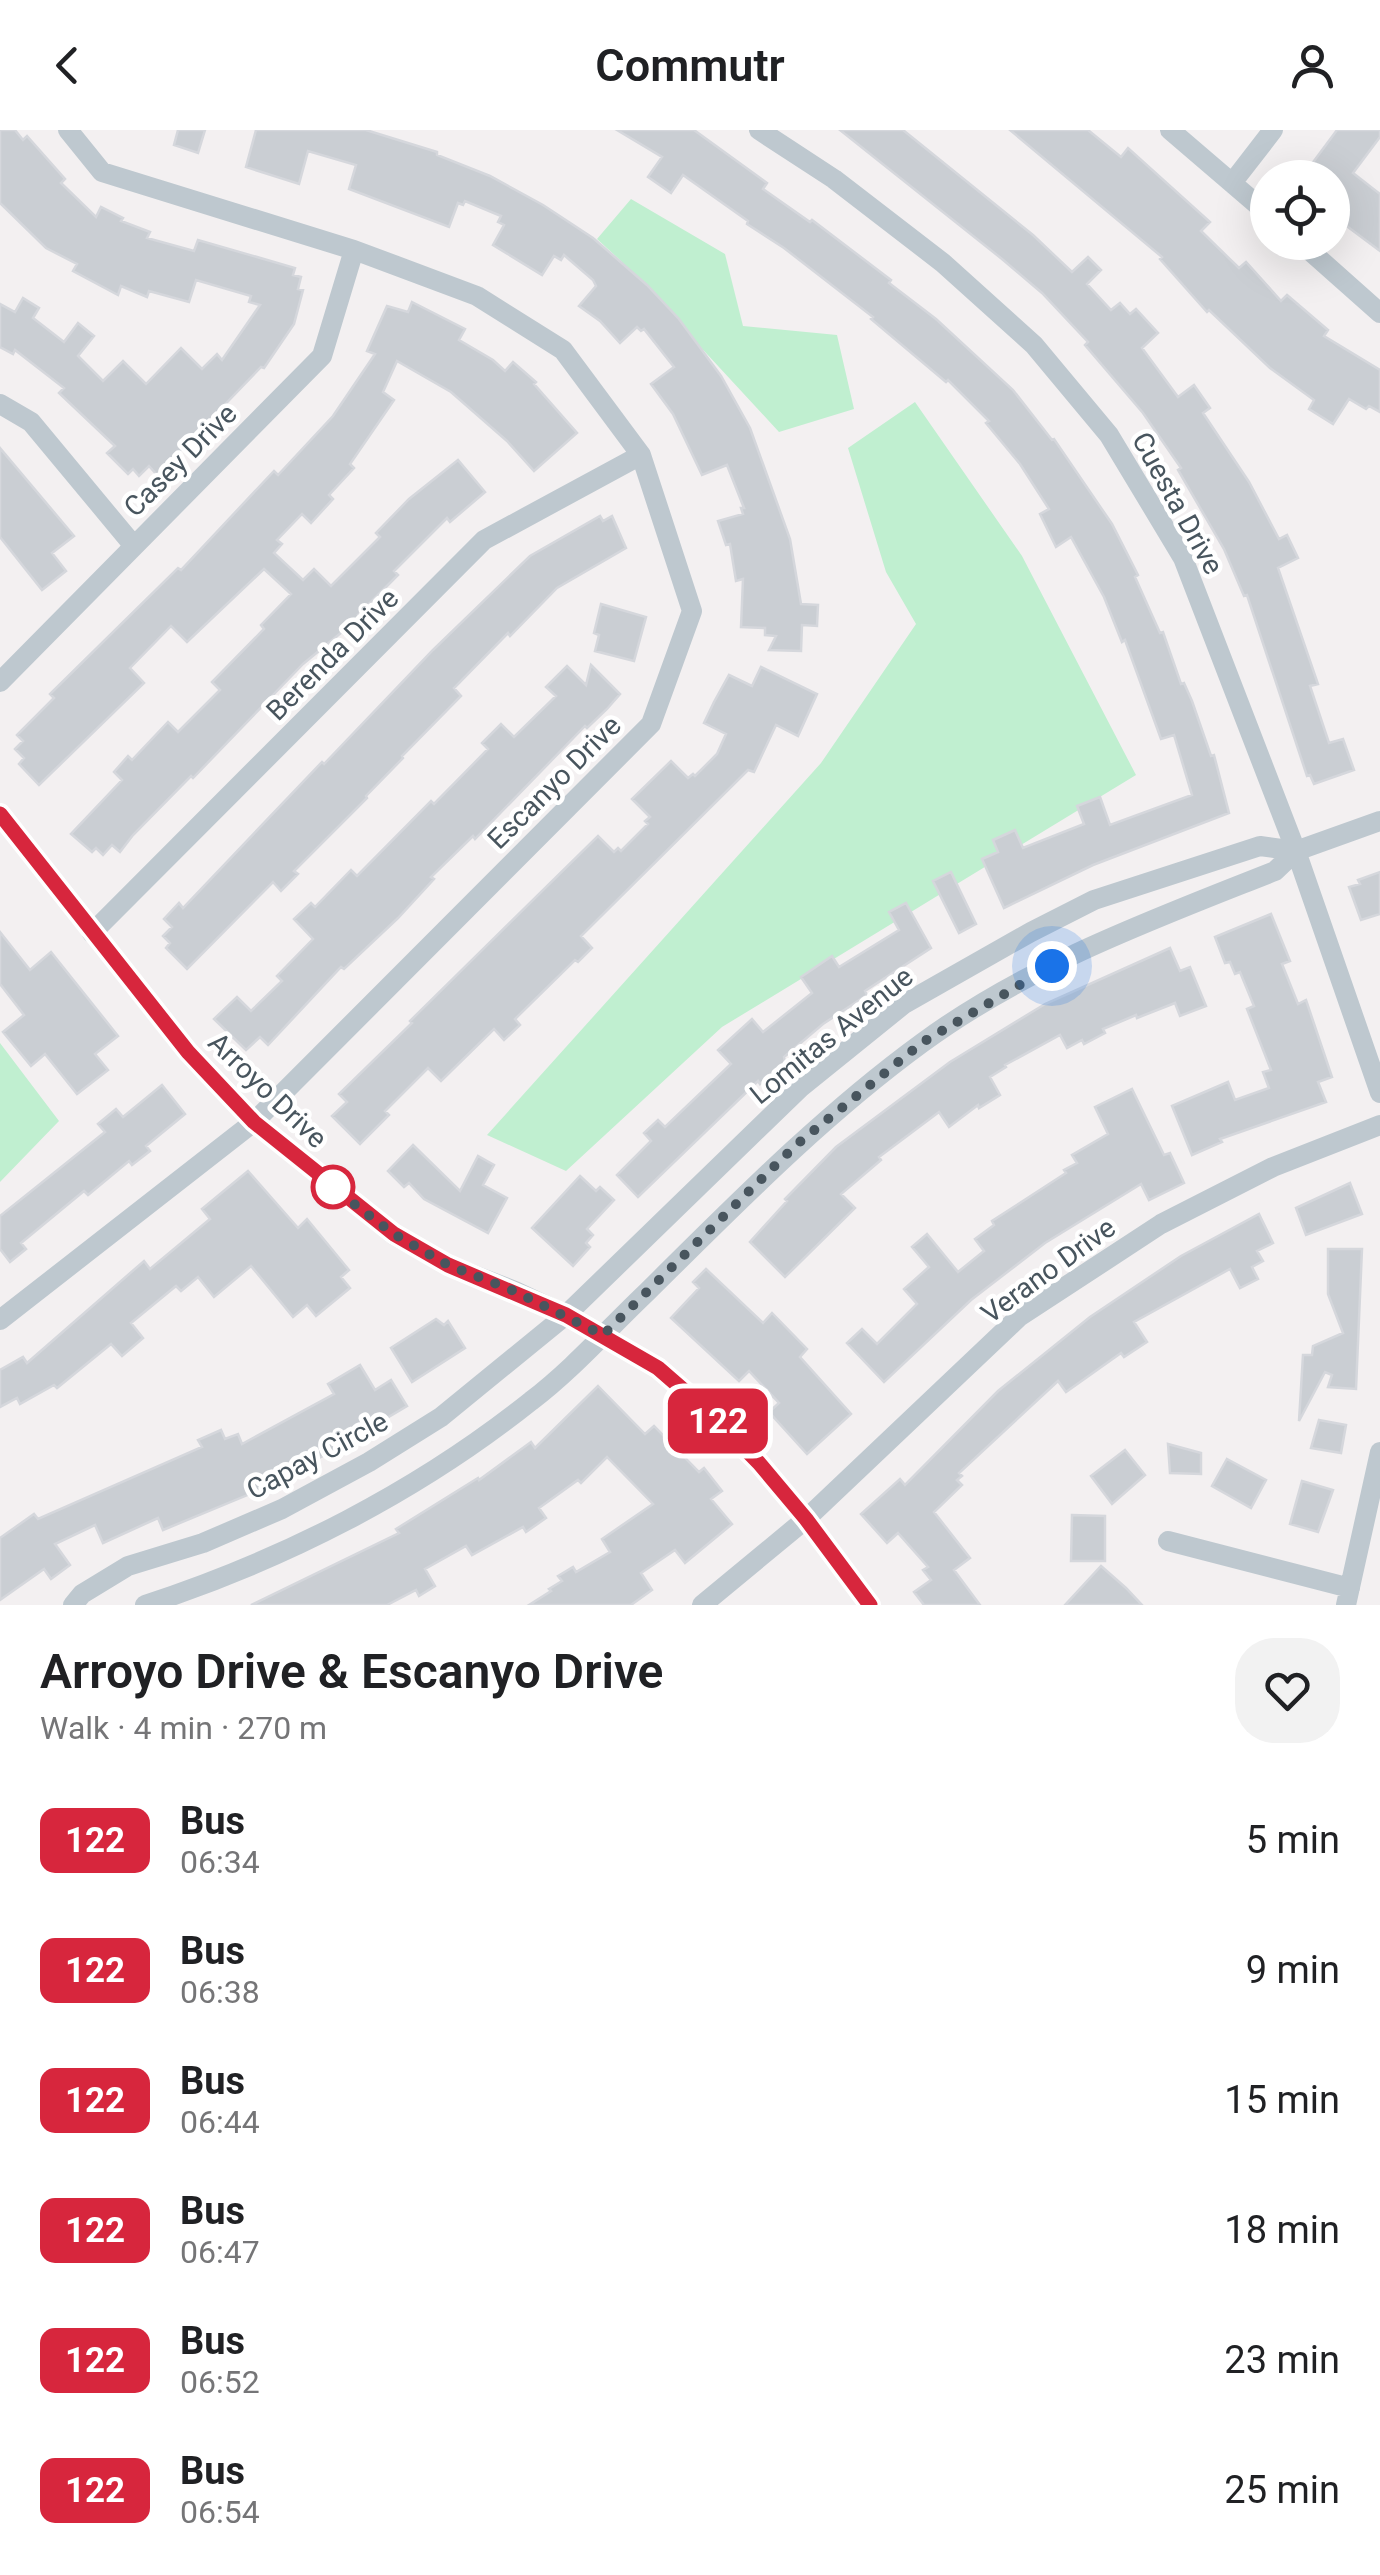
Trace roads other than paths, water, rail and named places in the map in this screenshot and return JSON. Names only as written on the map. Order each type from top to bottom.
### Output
[{"type":"street","name":"Escanyo Drive","points":[[0,1320],[254,1122],[651,724],[692,612],[641,454],[563,350],[476,296],[354,250],[102,172],[68,130]]},
{"type":"street","name":"Cuesta Drive","points":[[759,130],[834,179],[943,263],[1034,345],[1109,436],[1183,558],[1296,851],[1380,1092]]},
{"type":"street","points":[[1170,130],[1250,198]]},
{"type":"street","points":[[1232,183],[1273,130]]},
{"type":"street","name":"Casey Drive","points":[[0,682],[322,356],[354,250]]},
{"type":"street","points":[[1320,260],[1380,313]]},
{"type":"street","points":[[0,404],[31,422],[134,546]]},
{"type":"street","name":"Berenda Drive","points":[[92,933],[484,540],[641,454]]},
{"type":"street","name":"Arroyo Drive","points":[[0,814],[188,1052],[254,1122],[394,1234],[448,1265],[566,1315],[658,1368],[712,1415],[806,1519],[870,1605]]},
{"type":"street","name":"Lomitas Avenue","points":[[603,1335],[796,1145],[923,1042],[1111,936],[1275,871],[1296,851],[1380,821]]},
{"type":"street","name":"Lomitas Avenue","points":[[566,1315],[800,1088],[904,1004],[1094,900],[1260,846],[1296,851]]},
{"type":"street","name":"Verano Drive","points":[[702,1605],[806,1519],[1019,1317],[1161,1224],[1273,1167],[1380,1125]]},
{"type":"street","name":"Capay Circle","points":[[73,1605],[82,1594],[128,1566],[203,1543],[282,1509],[369,1462],[441,1417],[566,1315]]},
{"type":"street","points":[[145,1605],[282,1553],[383,1500],[532,1401],[603,1335]]},
{"type":"street","points":[[1168,1541],[1348,1597],[1380,1452]]}]
